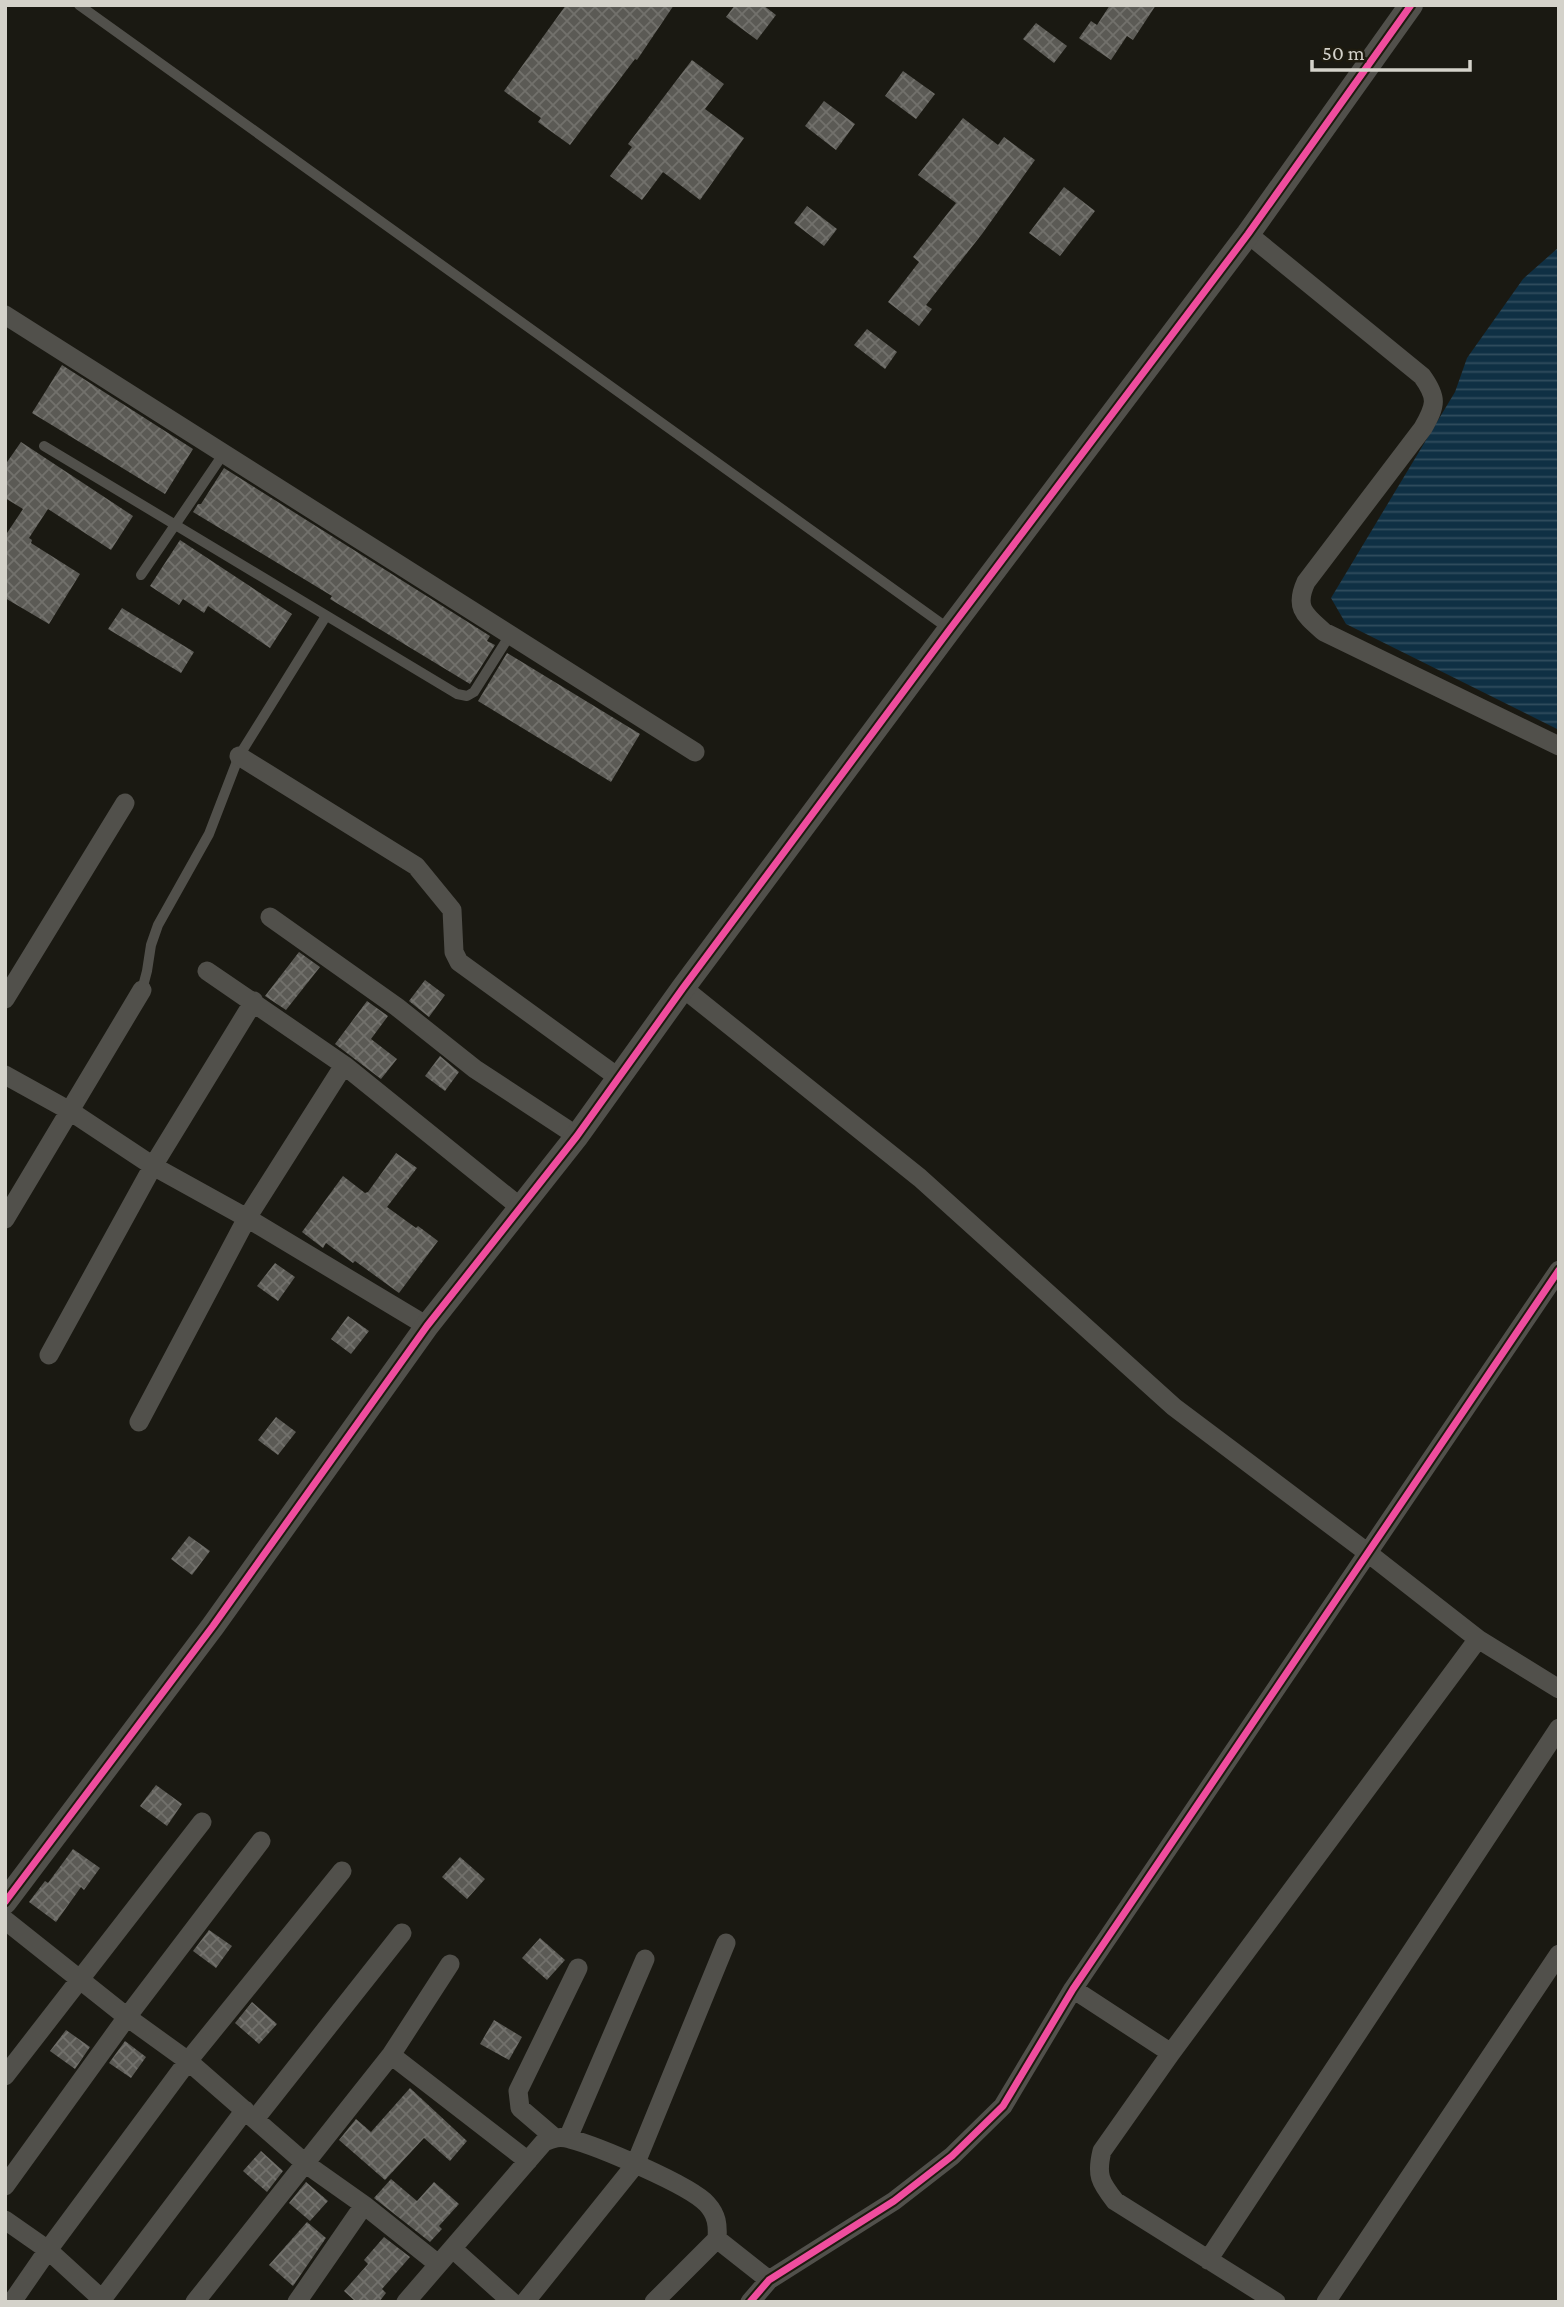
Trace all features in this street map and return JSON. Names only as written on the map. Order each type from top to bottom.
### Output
[{"type":"street","points":[[5,1902],[213,1626],[427,1326],[578,1136],[683,988],[1248,234],[1410,5]]},
{"type":"street","points":[[1248,234],[1422,376],[1432,390],[1434,408],[1423,428],[1306,582],[1300,596],[1304,613],[1324,632],[1559,746]]},
{"type":"street","points":[[5,315],[695,752]]},
{"type":"street","points":[[239,756],[415,866],[452,910],[454,952],[459,962],[619,1078]]},
{"type":"street","points":[[5,999],[125,803]]},
{"type":"street","points":[[270,917],[397,1007],[475,1069],[578,1136]]},
{"type":"street","points":[[207,971],[344,1065],[520,1207]]},
{"type":"street","points":[[683,988],[920,1178],[1174,1407],[1478,1639],[1559,1689]]},
{"type":"street","points":[[5,1219],[142,990]]},
{"type":"street","points":[[49,1355],[153,1166],[254,1001]]},
{"type":"street","points":[[139,1422],[247,1218],[344,1065]]},
{"type":"street","points":[[5,1075],[70,1111],[153,1166],[247,1218],[427,1326]]},
{"type":"street","points":[[750,2302],[769,2280],[894,2201],[952,2156],[1003,2106],[1073,1989],[1559,1270]]},
{"type":"street","points":[[1276,2302],[1115,2201],[1101,2183],[1098,2166],[1102,2151],[1171,2053],[1478,1639]]},
{"type":"street","points":[[1208,2260],[1559,1728]]},
{"type":"street","points":[[5,2076],[202,1822]]},
{"type":"street","points":[[5,2186],[127,2017],[261,1841]]},
{"type":"street","points":[[12,2302],[188,2061],[342,1871]]},
{"type":"street","points":[[5,1920],[127,2017],[188,2061],[306,2164],[438,2264]]},
{"type":"street","points":[[5,2220],[48,2250],[103,2301],[250,2115],[402,1933]]},
{"type":"street","points":[[525,2302],[635,2165],[726,1943]]},
{"type":"street","points":[[1326,2302],[1559,1954]]},
{"type":"street","points":[[562,2138],[645,1959]]},
{"type":"street","points":[[195,2302],[391,2055],[450,1964]]},
{"type":"street","points":[[578,1968],[518,2091],[520,2108],[562,2138],[635,2165],[690,2192],[707,2204],[718,2220],[717,2239],[654,2302]]},
{"type":"street","points":[[1073,1989],[1171,2053]]},
{"type":"street","points":[[391,2055],[528,2161]]},
{"type":"street","points":[[406,2302],[544,2142],[562,2138]]},
{"type":"street","points":[[297,2302],[363,2205]]},
{"type":"street","points":[[717,2239],[769,2280]]},
{"type":"street","points":[[453,2249],[512,2302]]},
{"type":"lane","points":[[79,5],[950,629]]},
{"type":"lane","points":[[44,446],[457,694],[467,696],[474,692],[510,635]]},
{"type":"lane","points":[[141,575],[223,453]]},
{"type":"lane","points":[[142,990],[158,925],[209,834],[239,756],[326,616]]},
{"type":"water","points":[[1559,247],[1559,730],[1346,624],[1331,598],[1455,392],[1467,358],[1523,279]]},
{"type":"building","points":[[566,5],[674,5],[637,60],[635,59],[570,145],[538,122],[541,118],[504,91]]},
{"type":"building","points":[[735,5],[763,5],[776,15],[757,40],[726,17]]},
{"type":"building","points":[[1110,5],[1156,5],[1133,40],[1127,36],[1111,60],[1079,38],[1091,21],[1097,25]]},
{"type":"building","points":[[1036,23],[1067,46],[1054,63],[1023,39]]},
{"type":"building","points":[[692,60],[724,84],[705,109],[744,138],[700,200],[663,172],[642,200],[610,176],[632,147],[628,144]]},
{"type":"building","points":[[903,71],[935,94],[916,119],[885,96]]},
{"type":"building","points":[[824,101],[855,124],[836,150],[805,126]]},
{"type":"building","points":[[963,118],[998,145],[1004,137],[1035,160],[982,234],[926,305],[932,309],[919,326],[888,302],[919,262],[913,257],[956,203],[918,175]]},
{"type":"building","points":[[1064,187],[1095,211],[1060,256],[1029,233]]},
{"type":"building","points":[[807,206],[837,229],[824,246],[794,223]]},
{"type":"building","points":[[867,329],[897,352],[885,369],[854,345]]},
{"type":"building","points":[[62,365],[193,449],[165,494],[32,413]]},
{"type":"building","points":[[21,442],[133,516],[111,550],[48,509],[29,538],[31,543],[80,574],[49,624],[5,598],[5,536],[23,509],[5,498],[5,465]]},
{"type":"building","points":[[224,468],[490,636],[487,641],[495,645],[470,684],[193,512]]},
{"type":"building","points":[[180,540],[292,614],[270,648],[208,606],[204,613],[183,599],[179,605],[150,586]]},
{"type":"building","points":[[122,608],[194,652],[181,673],[108,629]]},
{"type":"building","points":[[507,653],[640,734],[611,782],[478,701]]},
{"type":"building","points":[[299,952],[320,967],[286,1010],[265,996]]},
{"type":"building","points":[[425,980],[445,995],[429,1017],[409,1001]]},
{"type":"building","points":[[367,1001],[388,1016],[371,1039],[397,1059],[381,1079],[335,1044]]},
{"type":"building","points":[[440,1056],[459,1072],[445,1091],[425,1076]]},
{"type":"building","points":[[396,1153],[417,1168],[387,1207],[438,1241],[399,1293],[355,1261],[353,1263],[326,1243],[323,1248],[302,1232],[343,1176],[365,1193],[368,1192]]},
{"type":"building","points":[[275,1263],[295,1277],[278,1301],[257,1286]]},
{"type":"building","points":[[348,1316],[369,1331],[351,1354],[331,1339]]},
{"type":"building","points":[[276,1417],[296,1432],[278,1455],[258,1440]]},
{"type":"building","points":[[189,1536],[210,1551],[192,1575],[171,1559]]},
{"type":"building","points":[[156,1785],[182,1804],[167,1826],[140,1806]]},
{"type":"building","points":[[73,1849],[100,1868],[84,1890],[81,1887],[56,1922],[29,1902],[45,1881],[48,1883]]},
{"type":"building","points":[[460,1857],[485,1879],[467,1899],[442,1877]]},
{"type":"building","points":[[209,1930],[232,1946],[216,1968],[193,1951]]},
{"type":"building","points":[[540,1938],[565,1960],[547,1980],[522,1958]]},
{"type":"building","points":[[252,2002],[277,2024],[259,2044],[235,2023]]},
{"type":"building","points":[[494,2020],[522,2037],[509,2060],[480,2044]]},
{"type":"building","points":[[66,2030],[90,2047],[75,2069],[50,2051]]},
{"type":"building","points":[[125,2041],[146,2057],[131,2078],[109,2063]]},
{"type":"building","points":[[410,2088],[467,2141],[450,2161],[424,2138],[385,2180],[339,2140],[356,2119],[371,2132]]},
{"type":"building","points":[[261,2151],[283,2171],[267,2192],[243,2171]]},
{"type":"building","points":[[391,2179],[417,2201],[434,2182],[459,2204],[439,2226],[442,2229],[430,2242],[374,2198]]},
{"type":"building","points":[[306,2182],[328,2201],[310,2221],[289,2203]]},
{"type":"building","points":[[307,2222],[326,2238],[293,2286],[269,2265]]},
{"type":"building","points":[[384,2237],[410,2257],[382,2289],[386,2293],[379,2302],[356,2302],[344,2291],[368,2264],[364,2260]]},
{"type":"cycle path","points":[[5,1902],[213,1626],[427,1326],[577,1136],[683,988],[950,629],[1248,234],[1411,5]]},
{"type":"cycle path","points":[[750,2302],[769,2280],[894,2201],[952,2156],[1003,2106],[1073,1989],[1559,1270]]}]
